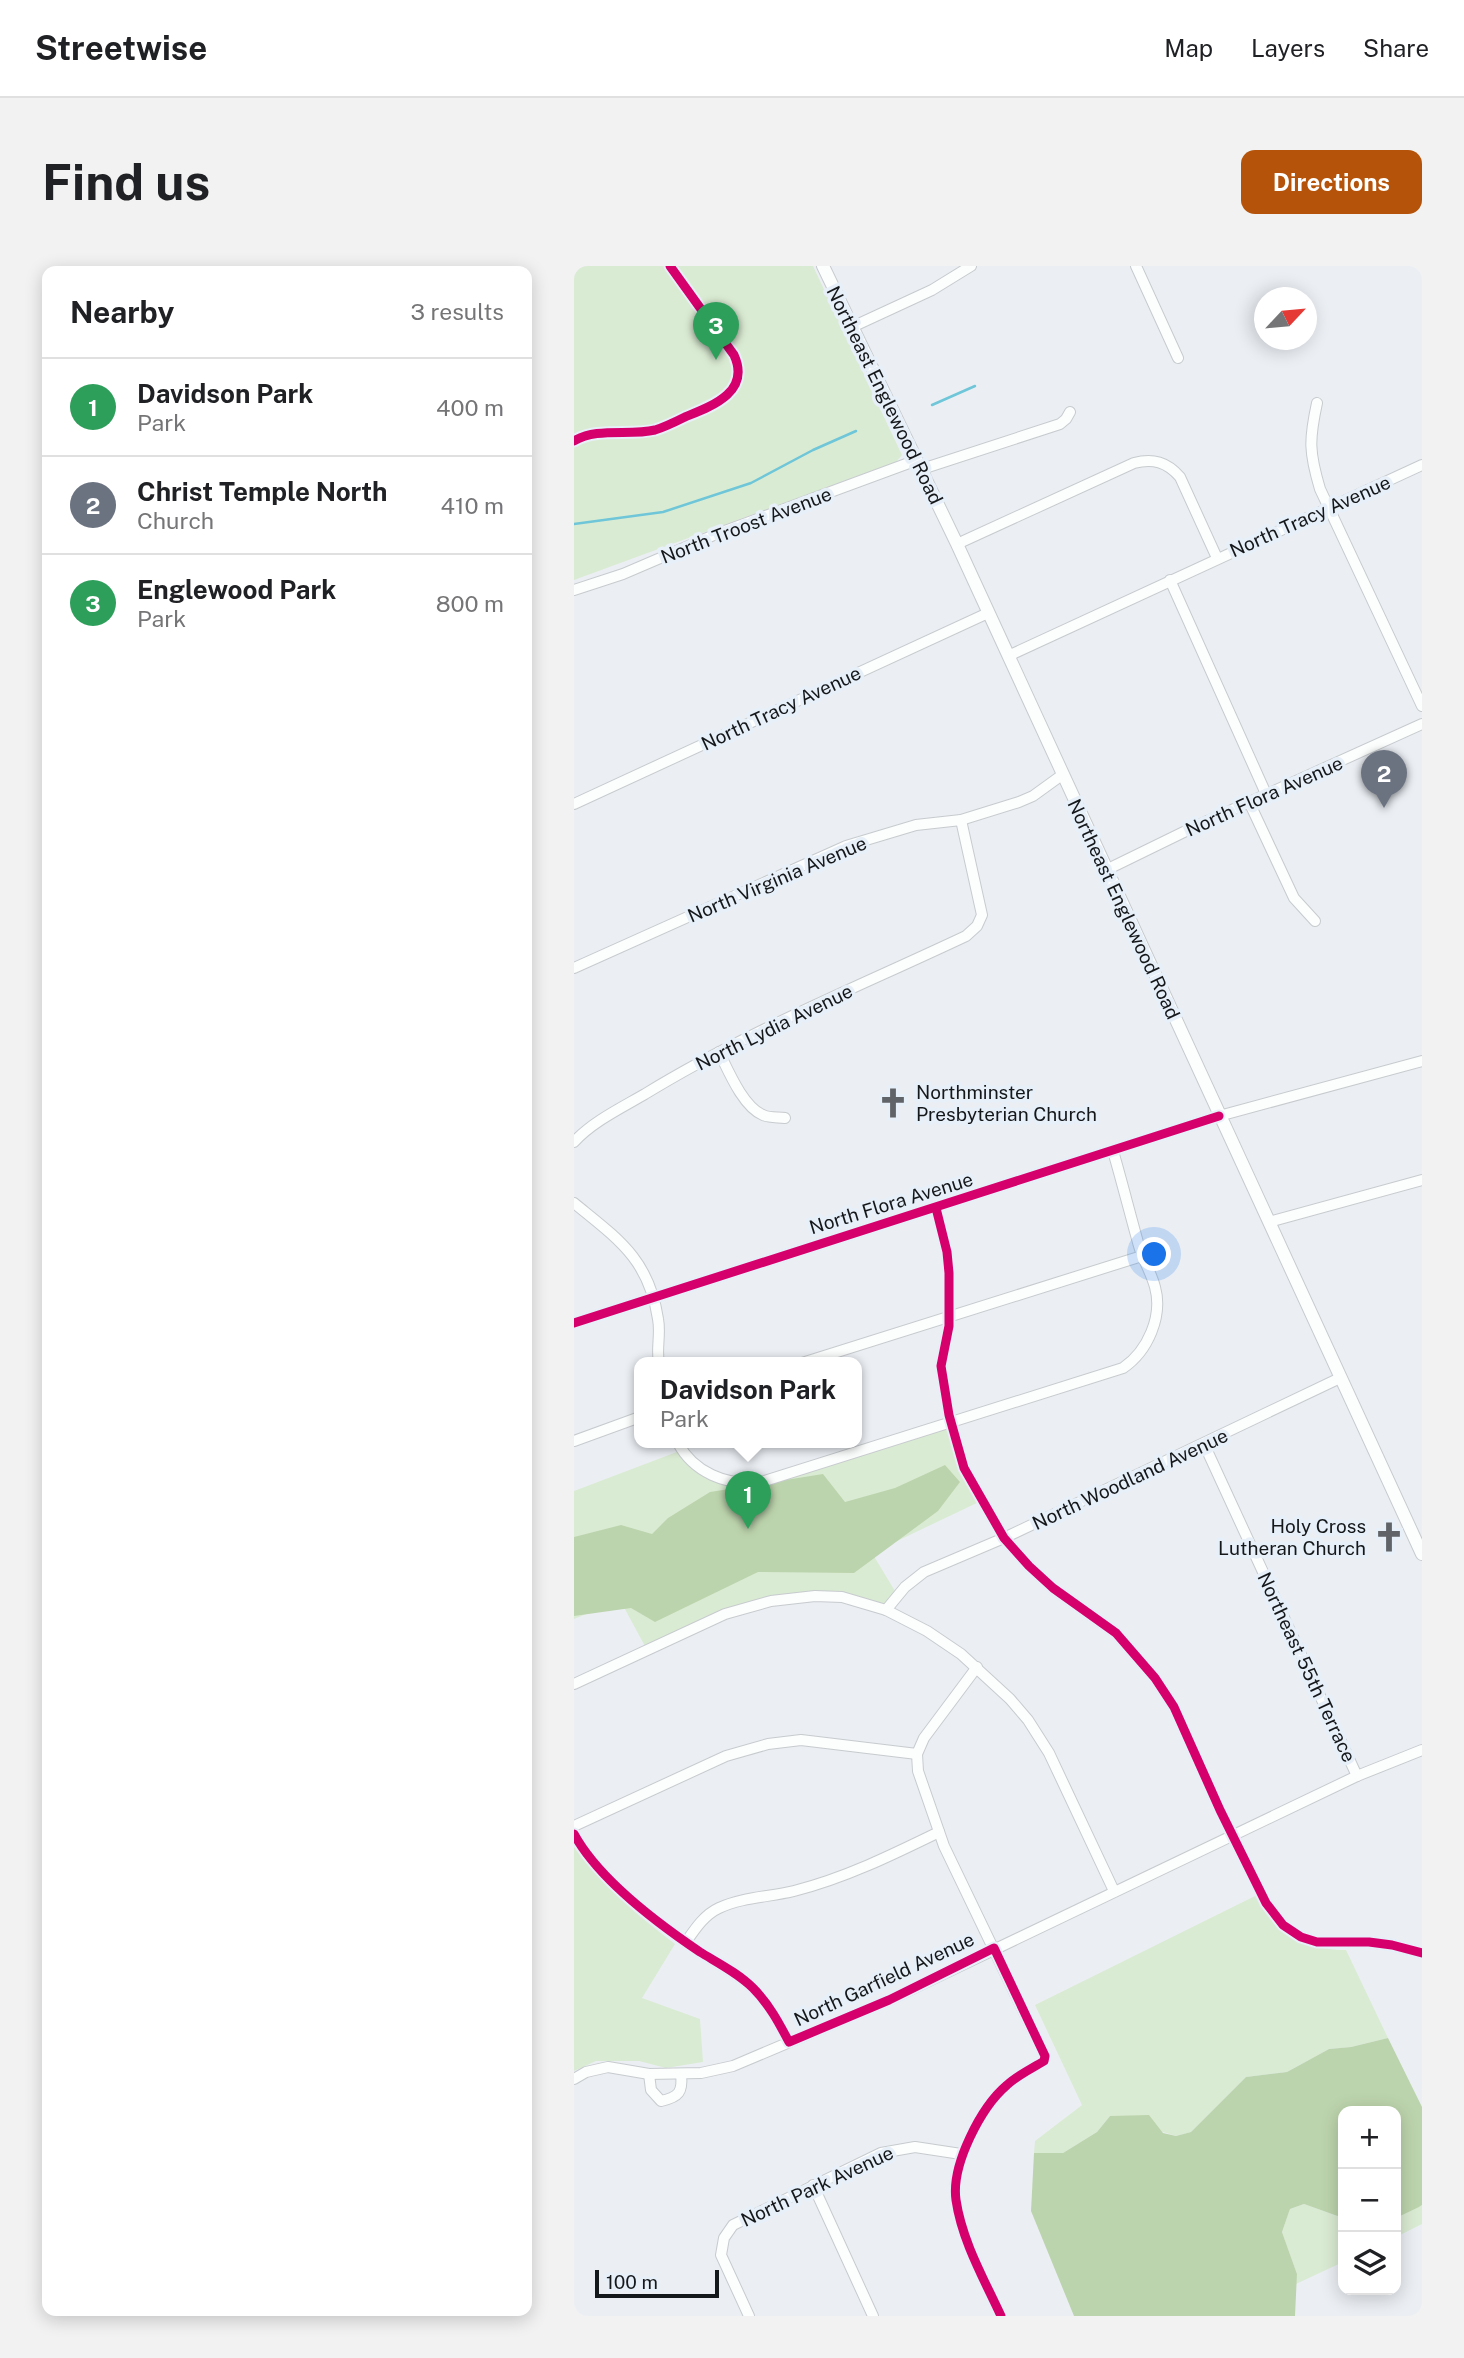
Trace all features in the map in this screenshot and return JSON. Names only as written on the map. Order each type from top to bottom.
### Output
[{"type":"main road","name":"Northeast Englewood Road","points":[[823,266],[920,464],[1422,1554]]},
{"type":"street","points":[[1136,266],[1178,358]]},
{"type":"street","points":[[852,327],[932,290],[968,267]]},
{"type":"street","points":[[1317,403],[1310,437],[1311,455],[1320,489],[1422,706]]},
{"type":"street","name":"North Troost Avenue","points":[[574,590],[623,574],[714,535],[920,464],[1060,424],[1070,412]]},
{"type":"street","points":[[957,544],[1134,463],[1154,460],[1173,469],[1180,477],[1217,558]]},
{"type":"street","name":"North Tracy Avenue","points":[[1008,656],[1422,465]]},
{"type":"street","points":[[1170,580],[1267,796]]},
{"type":"street","name":"North Tracy Avenue","points":[[574,804],[988,613]]},
{"type":"street","name":"North Flora Avenue","points":[[1107,870],[1192,828],[1422,724]]},
{"type":"street","name":"North Virginia Avenue","points":[[574,968],[846,846],[916,825],[961,820],[1033,796],[1062,775]]},
{"type":"street","points":[[1250,804],[1294,898],[1315,921]]},
{"type":"street","name":"North Lydia Avenue","points":[[574,1142],[580,1135],[625,1106],[719,1052],[966,936],[979,922],[982,910],[961,820]]},
{"type":"street","points":[[719,1052],[734,1086],[747,1101],[762,1115],[785,1118]]},
{"type":"street","name":"North Flora Avenue","points":[[574,1323],[1219,1116],[1422,1060]]},
{"type":"street","points":[[681,1448],[689,1459],[706,1472],[726,1481],[748,1484],[769,1480],[1112,1374],[1128,1365],[1141,1352],[1154,1327],[1157,1306],[1155,1288],[1142,1256],[1113,1151]]},
{"type":"street","points":[[1269,1222],[1422,1180]]},
{"type":"street","points":[[574,1203],[628,1249],[646,1276],[659,1323],[659,1357]]},
{"type":"street","points":[[936,1208],[947,1252],[950,1315],[941,1366],[951,1424],[970,1481],[1004,1538],[1053,1588],[1116,1633],[1155,1678],[1174,1707],[1233,1836],[1275,1917],[1291,1932],[1317,1942],[1369,1942],[1422,1953]]},
{"type":"street","points":[[820,1357],[1142,1256]]},
{"type":"street","name":"North Woodland Avenue","points":[[886,1610],[905,1587],[924,1573],[1004,1538],[1340,1378]]},
{"type":"street","points":[[574,1441],[634,1420]]},
{"type":"street","name":"Northeast 55th Terrace","points":[[1204,1444],[1357,1776]]},
{"type":"street","points":[[574,1684],[725,1614],[771,1601],[797,1597],[842,1597],[886,1610],[927,1630],[977,1667],[1010,1699],[1039,1736],[1058,1770],[1114,1891]]},
{"type":"street","points":[[977,1667],[924,1738],[917,1754],[918,1771],[954,1869],[1045,2056],[1044,2061],[1016,2078],[996,2095],[961,2154],[956,2198],[970,2248],[1001,2316]]},
{"type":"street","points":[[574,1826],[726,1756],[768,1744],[801,1740],[917,1754]]},
{"type":"street","name":"North Garfield Avenue","points":[[574,2079],[608,2067],[649,2074],[681,2074],[733,2066],[889,2000],[1357,1776],[1422,1750]]},
{"type":"street","points":[[686,1942],[698,1924],[720,1907],[832,1880],[869,1866],[939,1832]]},
{"type":"street","points":[[574,1834],[583,1852],[657,1923],[753,1988],[773,2012],[789,2042]]},
{"type":"street","points":[[649,2074],[651,2090],[661,2101],[671,2099],[679,2093],[682,2085],[681,2074]]},
{"type":"street","name":"North Park Avenue","points":[[749,2316],[721,2255],[723,2241],[733,2225],[892,2149],[915,2147],[961,2154]]},
{"type":"street","points":[[813,2185],[873,2316]]},
{"type":"green space","points":[[574,266],[813,266],[902,455],[896,462],[574,580]]},
{"type":"green space","points":[[951,1424],[981,1501],[872,1553],[898,1596],[886,1610],[815,1596],[744,1607],[647,1650],[620,1600],[574,1619],[574,1491],[682,1450],[697,1466],[737,1483],[779,1476]]},
{"type":"green space","points":[[945,1465],[960,1482],[938,1511],[854,1573],[758,1572],[655,1622],[631,1608],[574,1616],[574,1537],[621,1525],[652,1534],[668,1518],[710,1492],[823,1474],[845,1502],[895,1488]]},
{"type":"green space","points":[[574,1847],[596,1875],[675,1944],[642,1998],[700,2019],[703,2062],[666,2068],[639,2061],[596,2061],[574,2071]]},
{"type":"green space","points":[[1257,1895],[1273,1919],[1293,1936],[1316,1947],[1346,1950],[1388,2038],[1329,2049],[1287,2072],[1246,2077],[1191,2132],[1176,2136],[1110,2116],[1097,2132],[1063,2153],[1034,2153],[1035,2141],[1082,2105],[1035,2005]]},
{"type":"green space","points":[[1388,2038],[1422,2107],[1422,2205],[1401,2216],[1401,2106],[1338,2106],[1338,2216],[1304,2204],[1290,2209],[1282,2232],[1297,2274],[1295,2316],[1074,2316],[1031,2211],[1034,2153],[1063,2153],[1097,2132],[1110,2116],[1149,2115],[1163,2133],[1176,2136],[1191,2132],[1246,2077],[1287,2072],[1329,2049]]},
{"type":"green space","points":[[1304,2204],[1338,2216],[1338,2264],[1296,2284],[1297,2274],[1282,2232],[1290,2209]]},
{"type":"green space","points":[[1422,2205],[1422,2224],[1401,2234],[1401,2216]]},
{"type":"waterway","points":[[932,405],[975,386]]},
{"type":"waterway","points":[[574,524],[663,512],[751,483],[856,431]]},
{"type":"cycle path","points":[[574,441],[593,434],[659,429],[717,402],[733,388],[738,368],[734,355],[670,266]]},
{"type":"cycle path","points":[[574,1323],[1219,1116]]},
{"type":"cycle path","points":[[936,1208],[947,1252],[949,1273],[949,1326],[941,1366],[949,1415],[964,1468],[1004,1538],[1053,1588],[1116,1633],[1155,1678],[1174,1707],[1220,1810],[1266,1903],[1283,1925],[1301,1937],[1317,1942],[1369,1942],[1422,1953]]},
{"type":"cycle path","points":[[574,1834],[598,1868],[630,1899],[683,1940],[753,1988],[769,2007],[789,2042],[889,2000],[994,1948],[1045,2056],[1044,2061],[1007,2085],[987,2107],[970,2138],[958,2170],[956,2200],[963,2230],[1001,2316]]},
{"type":"place","name":"Englewood Park","points":[[716,360]]},
{"type":"place","name":"Christ Temple North","points":[[1384,808]]},
{"type":"place","name":"Northminster Presbyterian Church","points":[[893,1103]]},
{"type":"place","name":"Davidson Park","points":[[748,1529]]},
{"type":"place","name":"Holy Cross Lutheran Church","points":[[1389,1537]]}]
